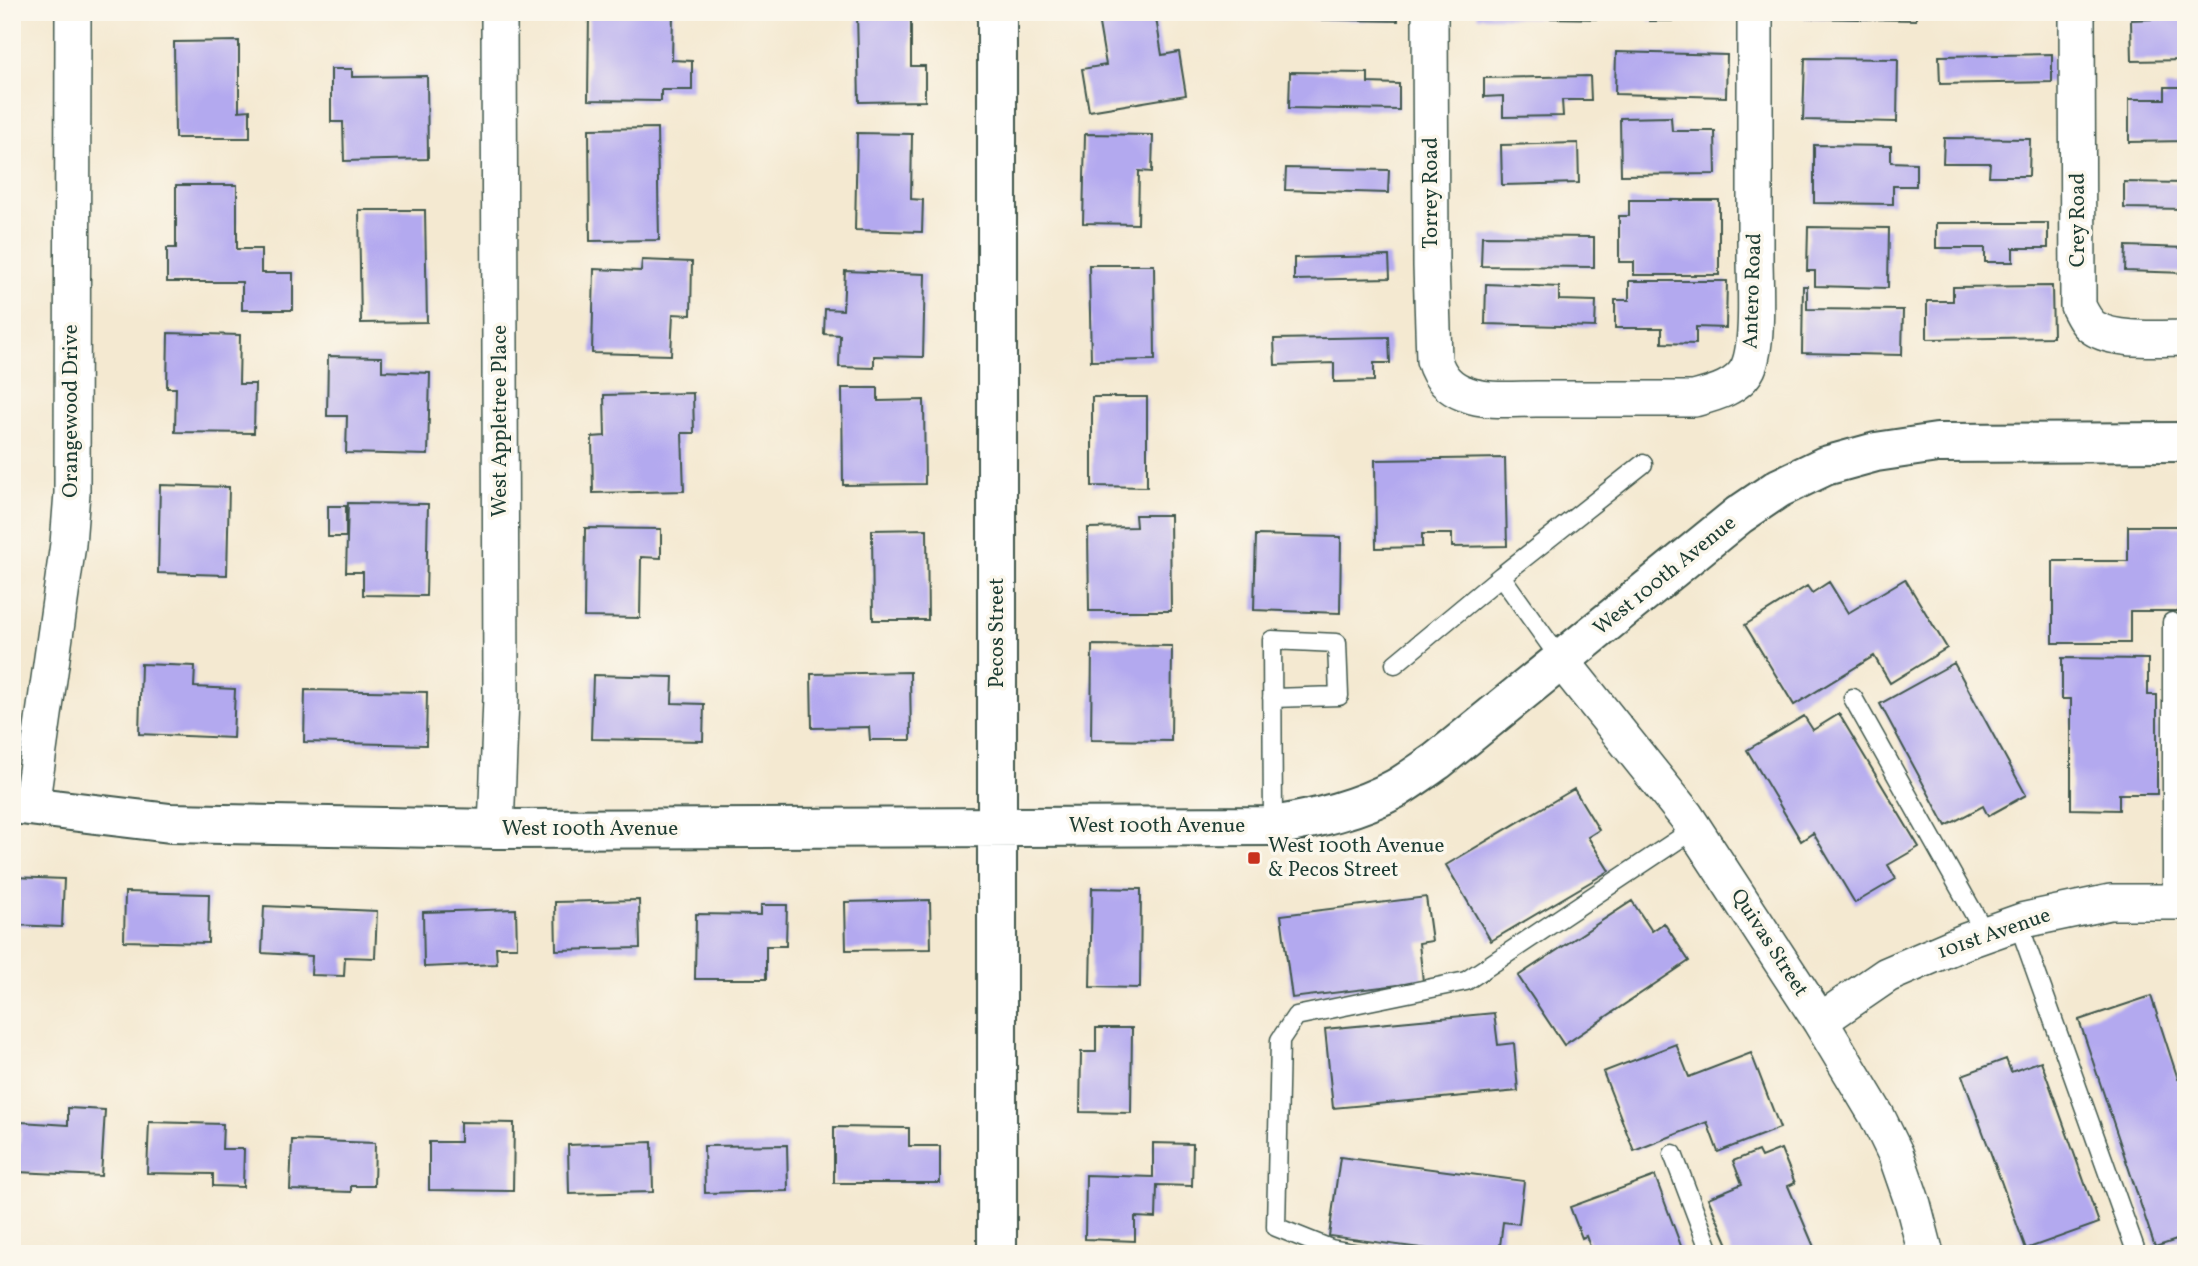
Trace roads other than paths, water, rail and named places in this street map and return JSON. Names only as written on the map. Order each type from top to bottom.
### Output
[{"type":"street","name":"Orangewood Drive","points":[[22,806],[68,544],[72,493],[73,12]]},
{"type":"street","name":"West Appletree Place","points":[[496,829],[501,698],[499,12]]},
{"type":"street","name":"Pecos Street","points":[[997,12],[997,1254]]},
{"type":"street","name":"Torrey Road","points":[[1430,12],[1431,266],[1434,360],[1438,374]]},
{"type":"street","name":"Antero Road","points":[[1438,374],[1453,388],[1477,397],[1694,399],[1714,394],[1734,384],[1747,371],[1753,355],[1755,300],[1755,12]]},
{"type":"street","name":"Crey Road","points":[[2077,12],[2078,306],[2093,328],[2107,334],[2142,338],[2186,338]]},
{"type":"street","name":"West 100th Avenue","points":[[22,806],[170,822],[496,829],[1273,826],[1313,820],[1395,789],[1437,761],[1739,516],[1779,488],[1825,466],[1876,452],[1937,443],[2186,442]]},
{"type":"street","name":"Quivas Street","points":[[1561,660],[1694,829],[1820,1021],[1877,1116],[1896,1156],[1913,1204],[1926,1254]]},
{"type":"street","name":"101st Avenue","points":[[1820,1021],[1887,975],[2018,922],[2110,902],[2179,901]]},
{"type":"lane","points":[[1395,664],[1643,464]]},
{"type":"lane","points":[[1501,576],[1561,660]]},
{"type":"lane","points":[[2172,622],[2179,901]]},
{"type":"lane","points":[[1272,698],[1339,696],[1337,643],[1272,640],[1272,698],[1273,826]]},
{"type":"lane","points":[[1853,698],[1986,935]]},
{"type":"lane","points":[[1359,1254],[1331,1249],[1276,1227],[1280,1040],[1296,1016],[1466,981],[1694,829]]},
{"type":"lane","points":[[2018,922],[2137,1254]]},
{"type":"lane","points":[[1673,1154],[1711,1254]]},
{"type":"place","name":"West 100th Avenue & Pecos Street","points":[[1254,858]]}]
